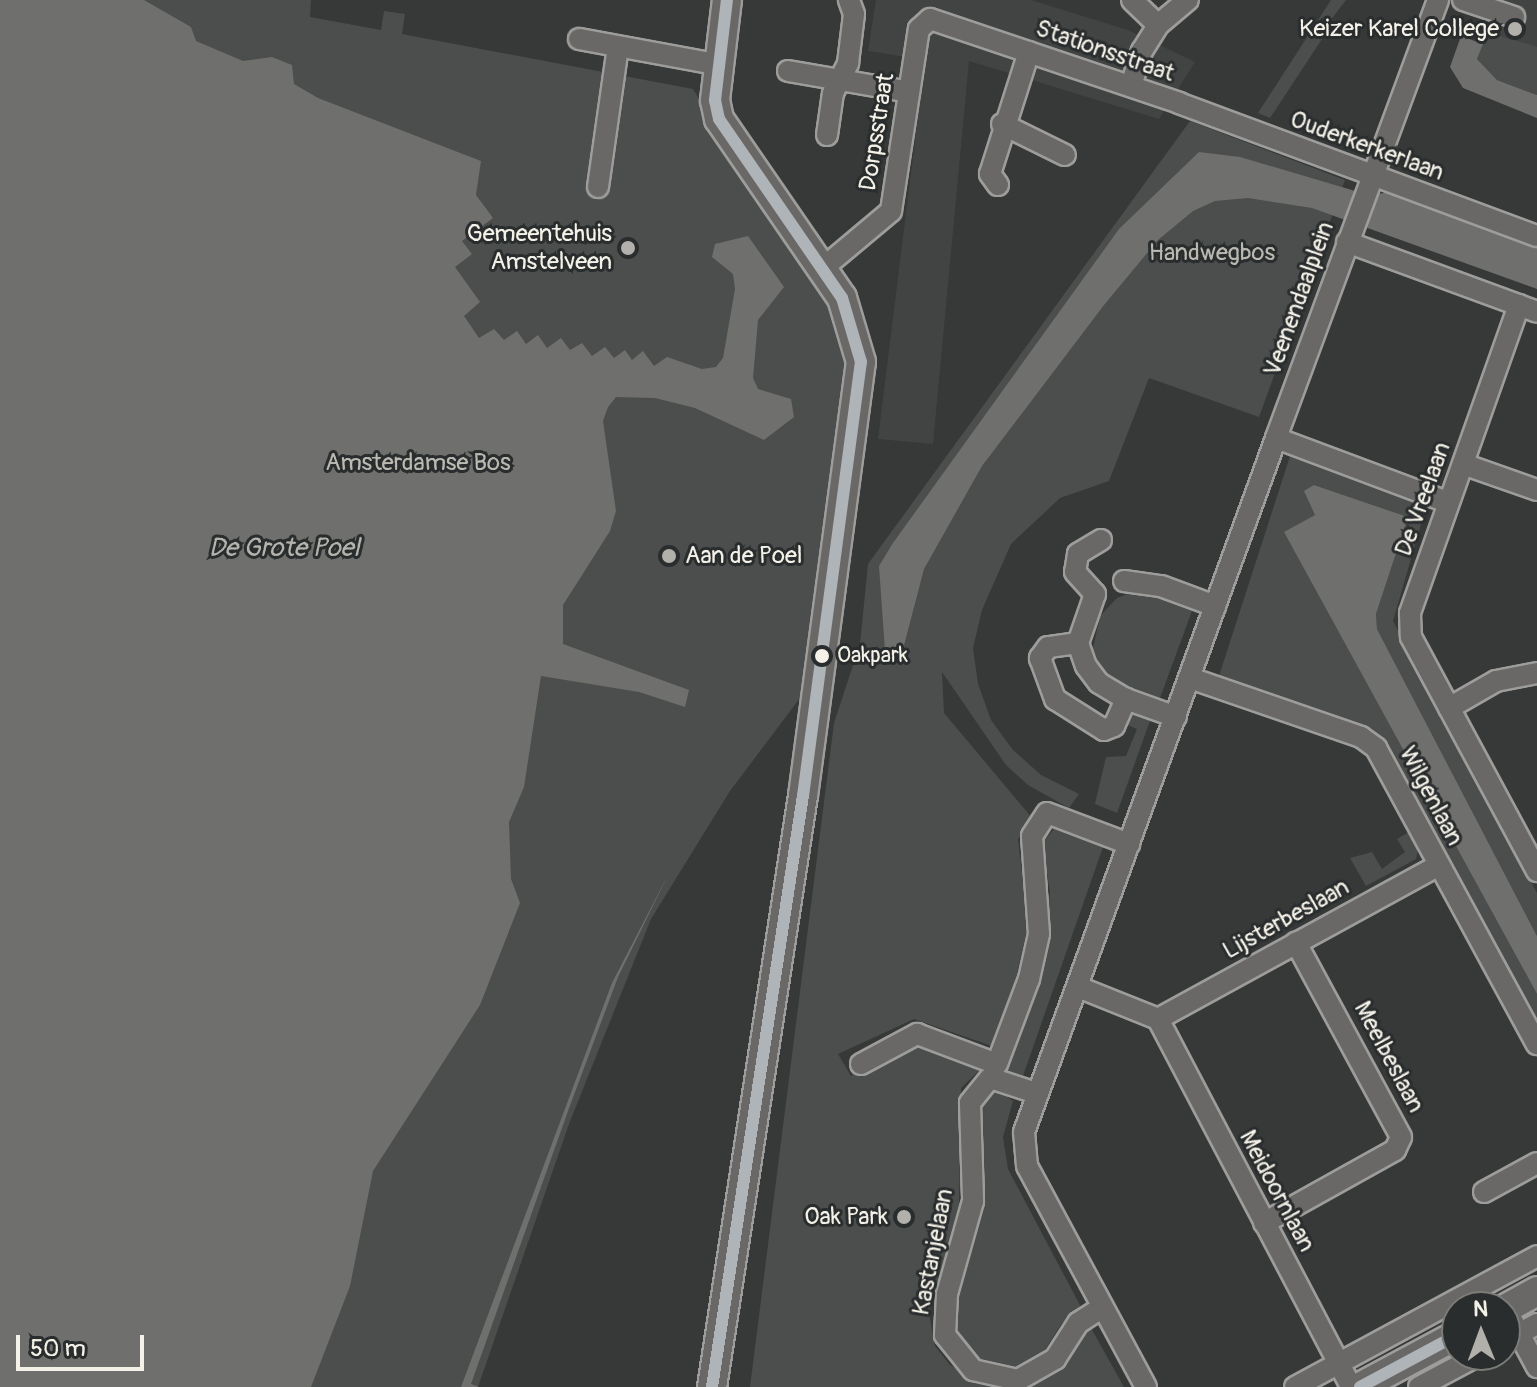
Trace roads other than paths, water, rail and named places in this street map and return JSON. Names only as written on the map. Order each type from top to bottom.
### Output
[{"type":"main road","points":[[712,1387],[803,796],[861,362],[848,309],[719,119],[715,100],[727,0]]},
{"type":"main road","points":[[1521,1313],[1537,1291]]},
{"type":"main road","points":[[1360,1387],[1441,1344]]},
{"type":"street","points":[[827,135],[833,93],[841,80],[854,14],[849,0]]},
{"type":"street","points":[[1132,0],[1158,25]]},
{"type":"street","points":[[1131,86],[1142,51],[1158,25],[1188,0]]},
{"type":"street","name":"Veenendaalplein","points":[[1215,606],[1367,184],[1383,153],[1438,0]]},
{"type":"street","points":[[1463,0],[1514,17]]},
{"type":"street","name":"Stationsstraat","points":[[924,20],[1179,103]]},
{"type":"street","name":"Dorpsstraat","points":[[822,269],[889,215],[924,20]]},
{"type":"street","points":[[579,39],[720,65]]},
{"type":"street","points":[[598,187],[618,47]]},
{"type":"street","points":[[998,185],[990,174],[1002,124],[1029,52]]},
{"type":"street","points":[[788,71],[909,92]]},
{"type":"street","name":"Ouderkerkerlaan","points":[[1179,103],[1367,184],[1537,236]]},
{"type":"street","points":[[1002,124],[1065,155]]},
{"type":"street","points":[[1348,238],[1528,308]]},
{"type":"street","name":"De Vreelaan","points":[[1528,308],[1447,502],[1410,613],[1411,637],[1537,871]]},
{"type":"street","points":[[1276,438],[1447,502]]},
{"type":"street","points":[[1463,464],[1537,490]]},
{"type":"street","points":[[1101,540],[1078,554],[1075,572],[1095,594],[1078,643],[1099,683],[1126,699],[1176,717]]},
{"type":"street","points":[[1124,581],[1161,586],[1215,606],[1024,1132],[1027,1166],[1146,1387]]},
{"type":"street","points":[[1078,643],[1048,647],[1040,658],[1055,699],[1104,730],[1114,726],[1126,699]]},
{"type":"street","points":[[1449,708],[1496,681],[1537,673]]},
{"type":"street","name":"Wilgenlaan","points":[[1190,678],[1361,737],[1376,748],[1537,1044]]},
{"type":"street","points":[[861,1064],[917,1034],[997,1064],[1029,979],[1039,934],[1032,836],[1047,813],[1129,844]]},
{"type":"street","name":"Lijsterbeslaan","points":[[1158,1019],[1439,865]]},
{"type":"street","name":"Meelbeslaan","points":[[1264,1223],[1395,1150],[1401,1137],[1296,943]]},
{"type":"street","points":[[1078,987],[1158,1019]]},
{"type":"street","name":"Meidoornlaan","points":[[1158,1019],[1351,1387]]},
{"type":"street","name":"Kastanjelaan","points":[[1036,1093],[990,1078],[970,1103],[973,1201],[947,1294],[945,1335],[973,1370],[1018,1380],[1055,1359],[1078,1323],[1101,1308]]},
{"type":"street","points":[[1484,1192],[1537,1163]]},
{"type":"street","points":[[1295,1387],[1537,1256]]},
{"type":"street","points":[[1521,1336],[1537,1367]]},
{"type":"street","points":[[1419,1387],[1449,1371]]},
{"type":"water","name":"De Grote Poel","points":[[0,0],[144,0],[191,27],[196,41],[243,61],[272,57],[292,65],[294,84],[318,98],[481,161],[476,195],[493,218],[462,241],[472,254],[455,267],[480,302],[464,316],[479,338],[494,329],[504,340],[517,331],[526,344],[538,335],[547,348],[561,338],[570,350],[582,343],[592,356],[605,347],[614,358],[625,350],[632,360],[643,351],[654,366],[667,357],[702,369],[716,367],[723,358],[735,289],[733,274],[712,257],[715,244],[748,236],[784,287],[758,320],[753,378],[758,389],[791,399],[794,417],[764,440],[695,408],[655,398],[616,397],[608,407],[603,421],[616,511],[610,531],[563,605],[563,644],[689,690],[685,707],[639,692],[541,676],[524,787],[509,822],[511,879],[520,903],[480,1005],[373,1171],[350,1286],[311,1387],[0,1387]]},
{"type":"water","points":[[1461,36],[1483,44],[1477,59],[1497,80],[1537,95],[1537,118],[1463,88],[1450,67]]},
{"type":"water","points":[[1199,152],[1240,157],[1372,196],[1387,192],[1537,245],[1537,289],[1312,208],[1248,198],[1215,201],[1193,211],[1158,240],[1104,305],[982,466],[924,569],[902,653],[885,651],[879,566],[893,543],[1119,229]]},
{"type":"water","points":[[1314,485],[1408,517],[1376,614],[1377,629],[1537,936],[1537,994],[1284,532],[1315,515],[1304,491]]},
{"type":"water","points":[[669,873],[618,977],[568,1111],[471,1384],[479,1387],[461,1387],[612,983]]},
{"type":"place","name":"Keizer Karel College","points":[[1515,29]]},
{"type":"place","name":"Gemeentehuis Amstelveen","points":[[628,248]]},
{"type":"place","name":"Aan de Poel","points":[[669,556]]},
{"type":"place","name":"Oakpark","points":[[822,656]]},
{"type":"place","name":"Oak Park","points":[[904,1217]]},
{"type":"park label","name":"Handwegbos","points":[[1212,253]]},
{"type":"park label","name":"Amsterdamse Bos","points":[[418,463]]}]
